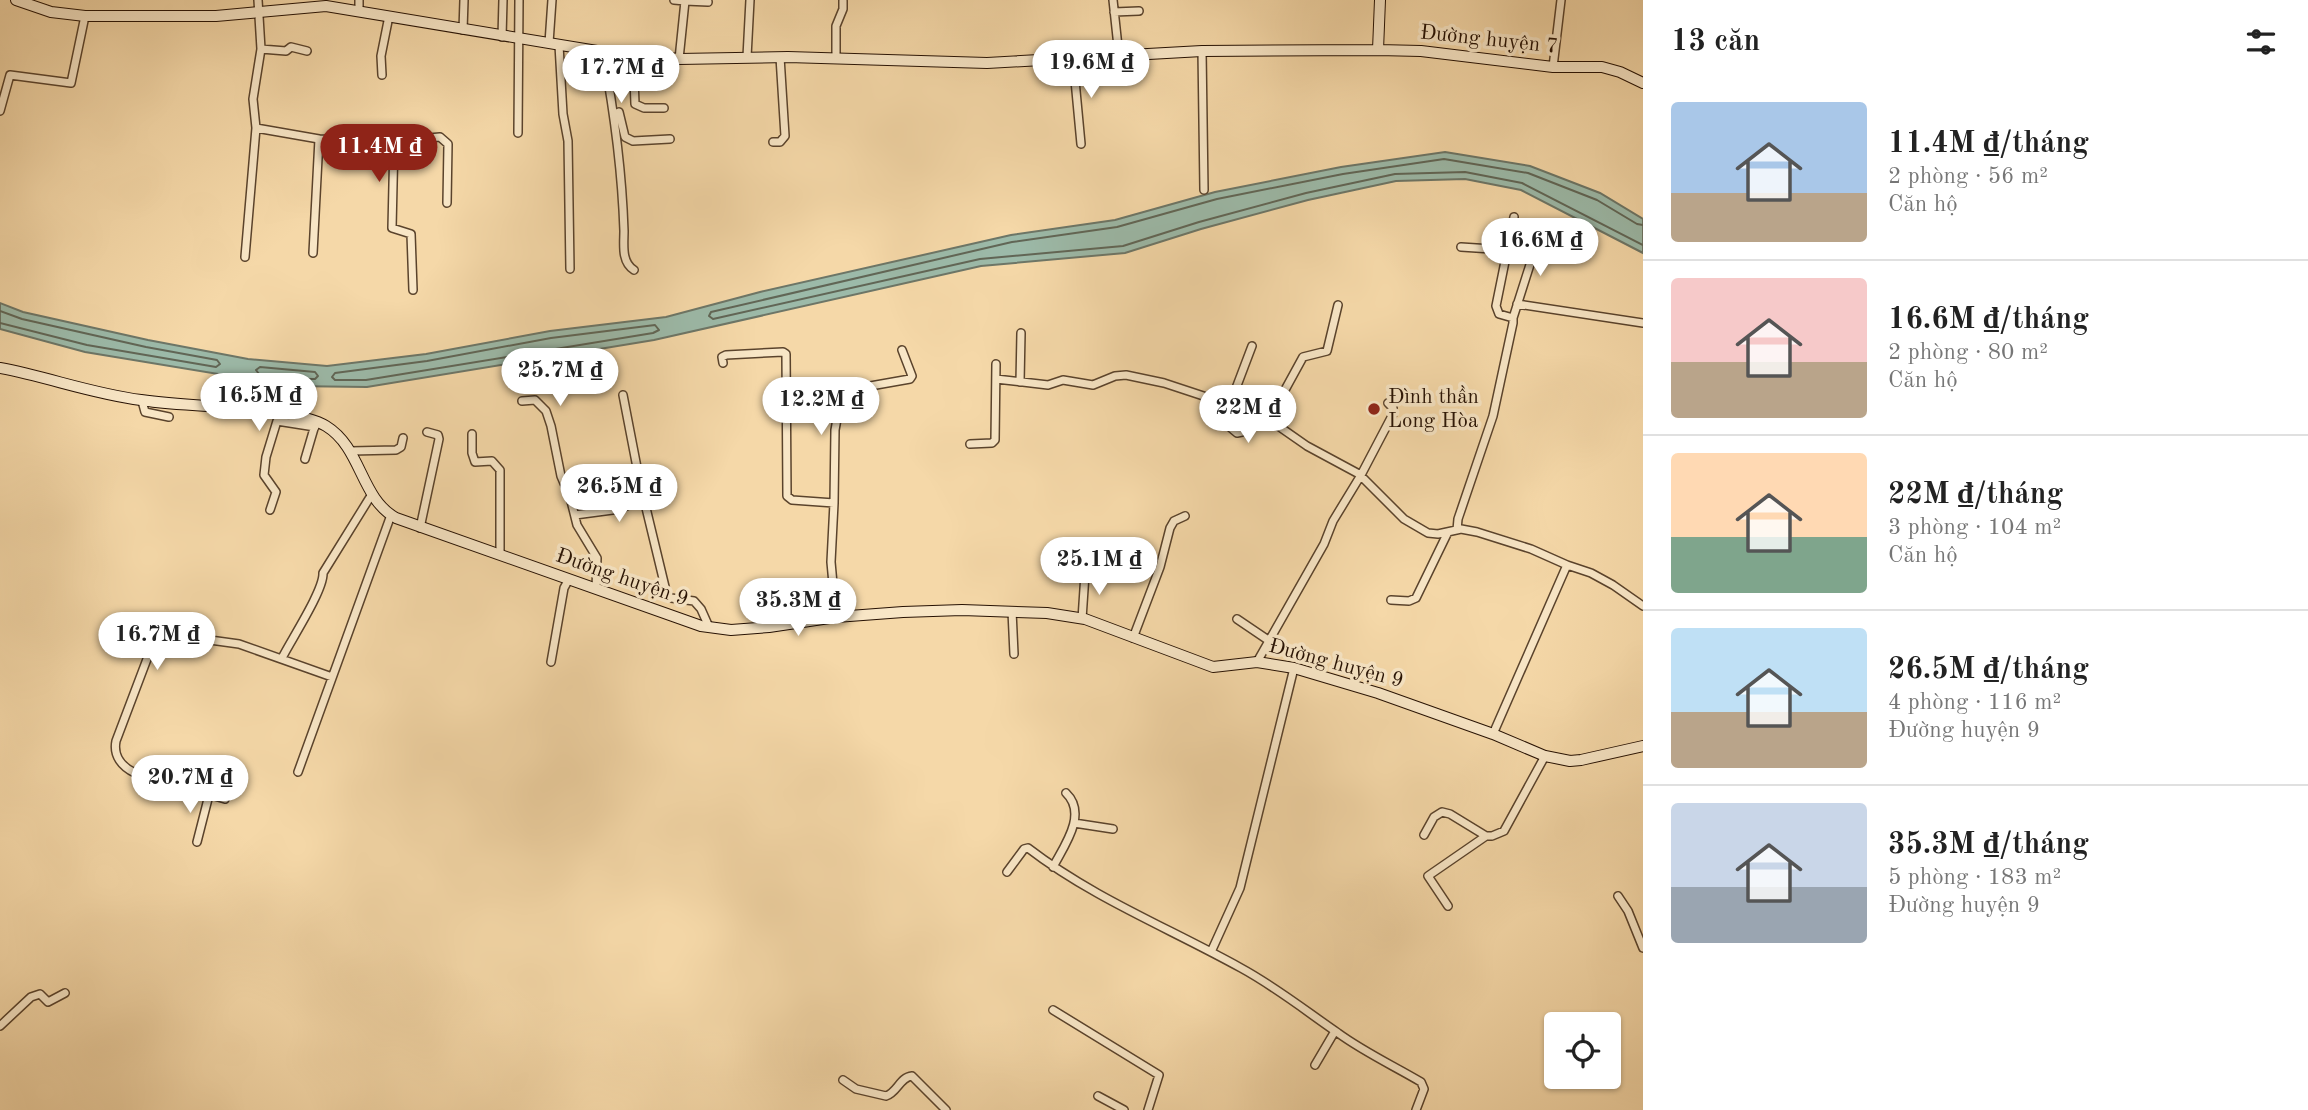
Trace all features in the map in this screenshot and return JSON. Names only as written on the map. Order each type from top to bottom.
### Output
[{"type":"street","name":"Đường huyện 7","points":[[16,0],[51,12],[85,16],[216,16],[258,13],[293,4],[326,6],[502,37],[637,56],[679,59],[780,57],[987,63],[1202,51],[1421,51],[1553,67],[1611,68],[1643,83]]},
{"type":"street","points":[[245,257],[256,128],[253,99],[261,49],[258,0]]},
{"type":"street","points":[[359,0],[359,11]]},
{"type":"street","points":[[463,30],[464,0]]},
{"type":"street","points":[[502,37],[503,0]]},
{"type":"street","points":[[518,133],[519,0]]},
{"type":"street","points":[[552,0],[554,44],[568,141],[570,269]]},
{"type":"street","points":[[674,0],[708,2]]},
{"type":"street","points":[[747,57],[750,0]]},
{"type":"street","points":[[1113,0],[1119,56]]},
{"type":"street","points":[[1378,50],[1380,0]]},
{"type":"street","points":[[1553,67],[1561,0]]},
{"type":"street","points":[[679,59],[685,1]]},
{"type":"street","points":[[836,59],[836,26],[843,9],[843,1]]},
{"type":"street","points":[[1114,12],[1139,10]]},
{"type":"street","points":[[0,111],[10,75],[71,83],[85,16]]},
{"type":"street","points":[[382,75],[381,56],[389,16]]},
{"type":"street","points":[[261,49],[286,51],[291,47],[307,51]]},
{"type":"street","points":[[1202,51],[1204,190]]},
{"type":"street","points":[[605,52],[625,138],[633,141],[670,139]]},
{"type":"street","points":[[605,52],[616,123],[624,254],[627,265],[634,270]]},
{"type":"street","points":[[637,56],[635,104],[644,108],[664,108]]},
{"type":"street","points":[[773,142],[780,142],[785,136],[780,57]]},
{"type":"street","points":[[1073,59],[1081,144]]},
{"type":"street","points":[[256,128],[318,139],[394,141],[440,137],[447,141],[447,203]]},
{"type":"street","points":[[313,253],[318,139]]},
{"type":"street","points":[[394,141],[392,228],[411,234],[413,290]]},
{"type":"street","points":[[1513,318],[1496,311],[1514,217]]},
{"type":"street","points":[[1457,530],[1458,519],[1493,416],[1513,318],[1541,230]]},
{"type":"street","points":[[1461,247],[1507,250]]},
{"type":"street","points":[[1517,304],[1643,323]]},
{"type":"street","points":[[1269,419],[1303,357],[1327,351],[1338,305]]},
{"type":"street","points":[[1020,382],[1021,333]]},
{"type":"street","points":[[1230,404],[1252,346]]},
{"type":"street","points":[[836,617],[831,562],[835,430],[842,391],[909,379],[911,371],[902,350]]},
{"type":"street","points":[[723,363],[722,357],[726,355],[785,352],[787,496],[792,500],[834,503]]},
{"type":"street","points":[[970,444],[992,443],[995,440],[996,364]]},
{"type":"street","name":"Đường huyện 9","points":[[0,368],[76,388],[142,401],[248,408],[315,424],[336,433],[351,451],[379,506],[391,515],[420,528],[709,627],[769,627],[836,617],[927,611],[1047,613],[1082,619],[1213,667],[1257,662],[1294,668],[1378,693],[1493,734],[1545,757],[1581,760],[1643,746]]},
{"type":"street","points":[[996,379],[1048,385],[1063,380],[1093,385],[1104,379],[1126,375],[1164,383],[1230,404],[1269,419],[1307,446],[1361,475],[1404,519],[1417,528],[1428,533],[1457,530],[1478,532],[1531,549],[1602,579],[1643,606]]},
{"type":"street","points":[[623,395],[640,483],[667,596],[694,601],[709,627]]},
{"type":"street","points":[[522,401],[535,400],[546,411],[561,476],[577,525],[597,558],[596,589]]},
{"type":"street","points":[[142,401],[145,412],[169,417]]},
{"type":"street","points":[[1257,662],[1393,414],[1393,408],[1388,403]]},
{"type":"street","points":[[1231,428],[1237,433],[1242,432],[1257,414]]},
{"type":"street","points":[[270,510],[276,492],[265,479],[265,469],[277,421],[315,424],[305,459]]},
{"type":"street","points":[[420,528],[439,439],[438,435],[427,432]]},
{"type":"street","points":[[472,433],[475,462],[492,461],[500,470],[500,555]]},
{"type":"street","points":[[351,451],[396,450],[401,447],[403,438]]},
{"type":"street","points":[[282,658],[317,592],[323,573],[372,494]]},
{"type":"street","points":[[575,515],[628,508],[636,499]]},
{"type":"street","points":[[298,772],[391,515]]},
{"type":"street","points":[[1133,638],[1160,567],[1170,528],[1174,522],[1185,516]]},
{"type":"street","points":[[1391,600],[1409,601],[1416,598],[1448,532]]},
{"type":"street","points":[[1493,734],[1567,565]]},
{"type":"street","points":[[1082,619],[1085,573]]},
{"type":"street","points":[[551,662],[564,589],[569,579]]},
{"type":"street","points":[[1012,611],[1014,654]]},
{"type":"street","points":[[1237,619],[1268,640]]},
{"type":"street","points":[[225,799],[135,774],[124,767],[116,751],[116,741],[155,638],[187,645],[210,640],[224,641],[282,658],[332,677]]},
{"type":"street","points":[[1211,952],[1240,888],[1294,668]]},
{"type":"street","points":[[1424,835],[1434,817],[1442,812],[1486,835],[1492,836],[1506,829],[1545,757]]},
{"type":"street","points":[[1053,867],[1074,823],[1074,804],[1066,793]]},
{"type":"street","points":[[197,842],[209,795]]},
{"type":"street","points":[[1074,823],[1113,828]]},
{"type":"street","points":[[1448,906],[1428,876],[1486,835]]},
{"type":"street","points":[[1007,872],[1026,848],[1053,867],[1143,919],[1211,952],[1286,995],[1335,1031],[1421,1082],[1424,1089],[1416,1110]]},
{"type":"street","points":[[1618,897],[1628,911],[1643,948]]},
{"type":"street","points":[[0,1026],[31,997],[40,994],[48,1002],[65,993]]},
{"type":"street","points":[[1053,1010],[1159,1074],[1148,1110]]},
{"type":"street","points":[[1315,1065],[1335,1031]]},
{"type":"street","points":[[843,1080],[856,1089],[890,1096],[905,1078],[912,1076],[947,1110]]},
{"type":"street","points":[[1098,1096],[1124,1110]]},
{"type":"water","points":[[1445,152],[1530,166],[1600,193],[1643,219],[1643,253],[1521,190],[1465,179],[1396,181],[1308,200],[1125,253],[981,266],[654,340],[367,387],[290,386],[85,352],[0,329],[0,303],[23,312],[248,359],[327,366],[426,354],[550,331],[666,317],[760,292],[1011,235],[1115,220],[1215,192],[1341,167]]},
{"type":"place","name":"Đình thần Long Hòa","points":[[1374,409]]}]
